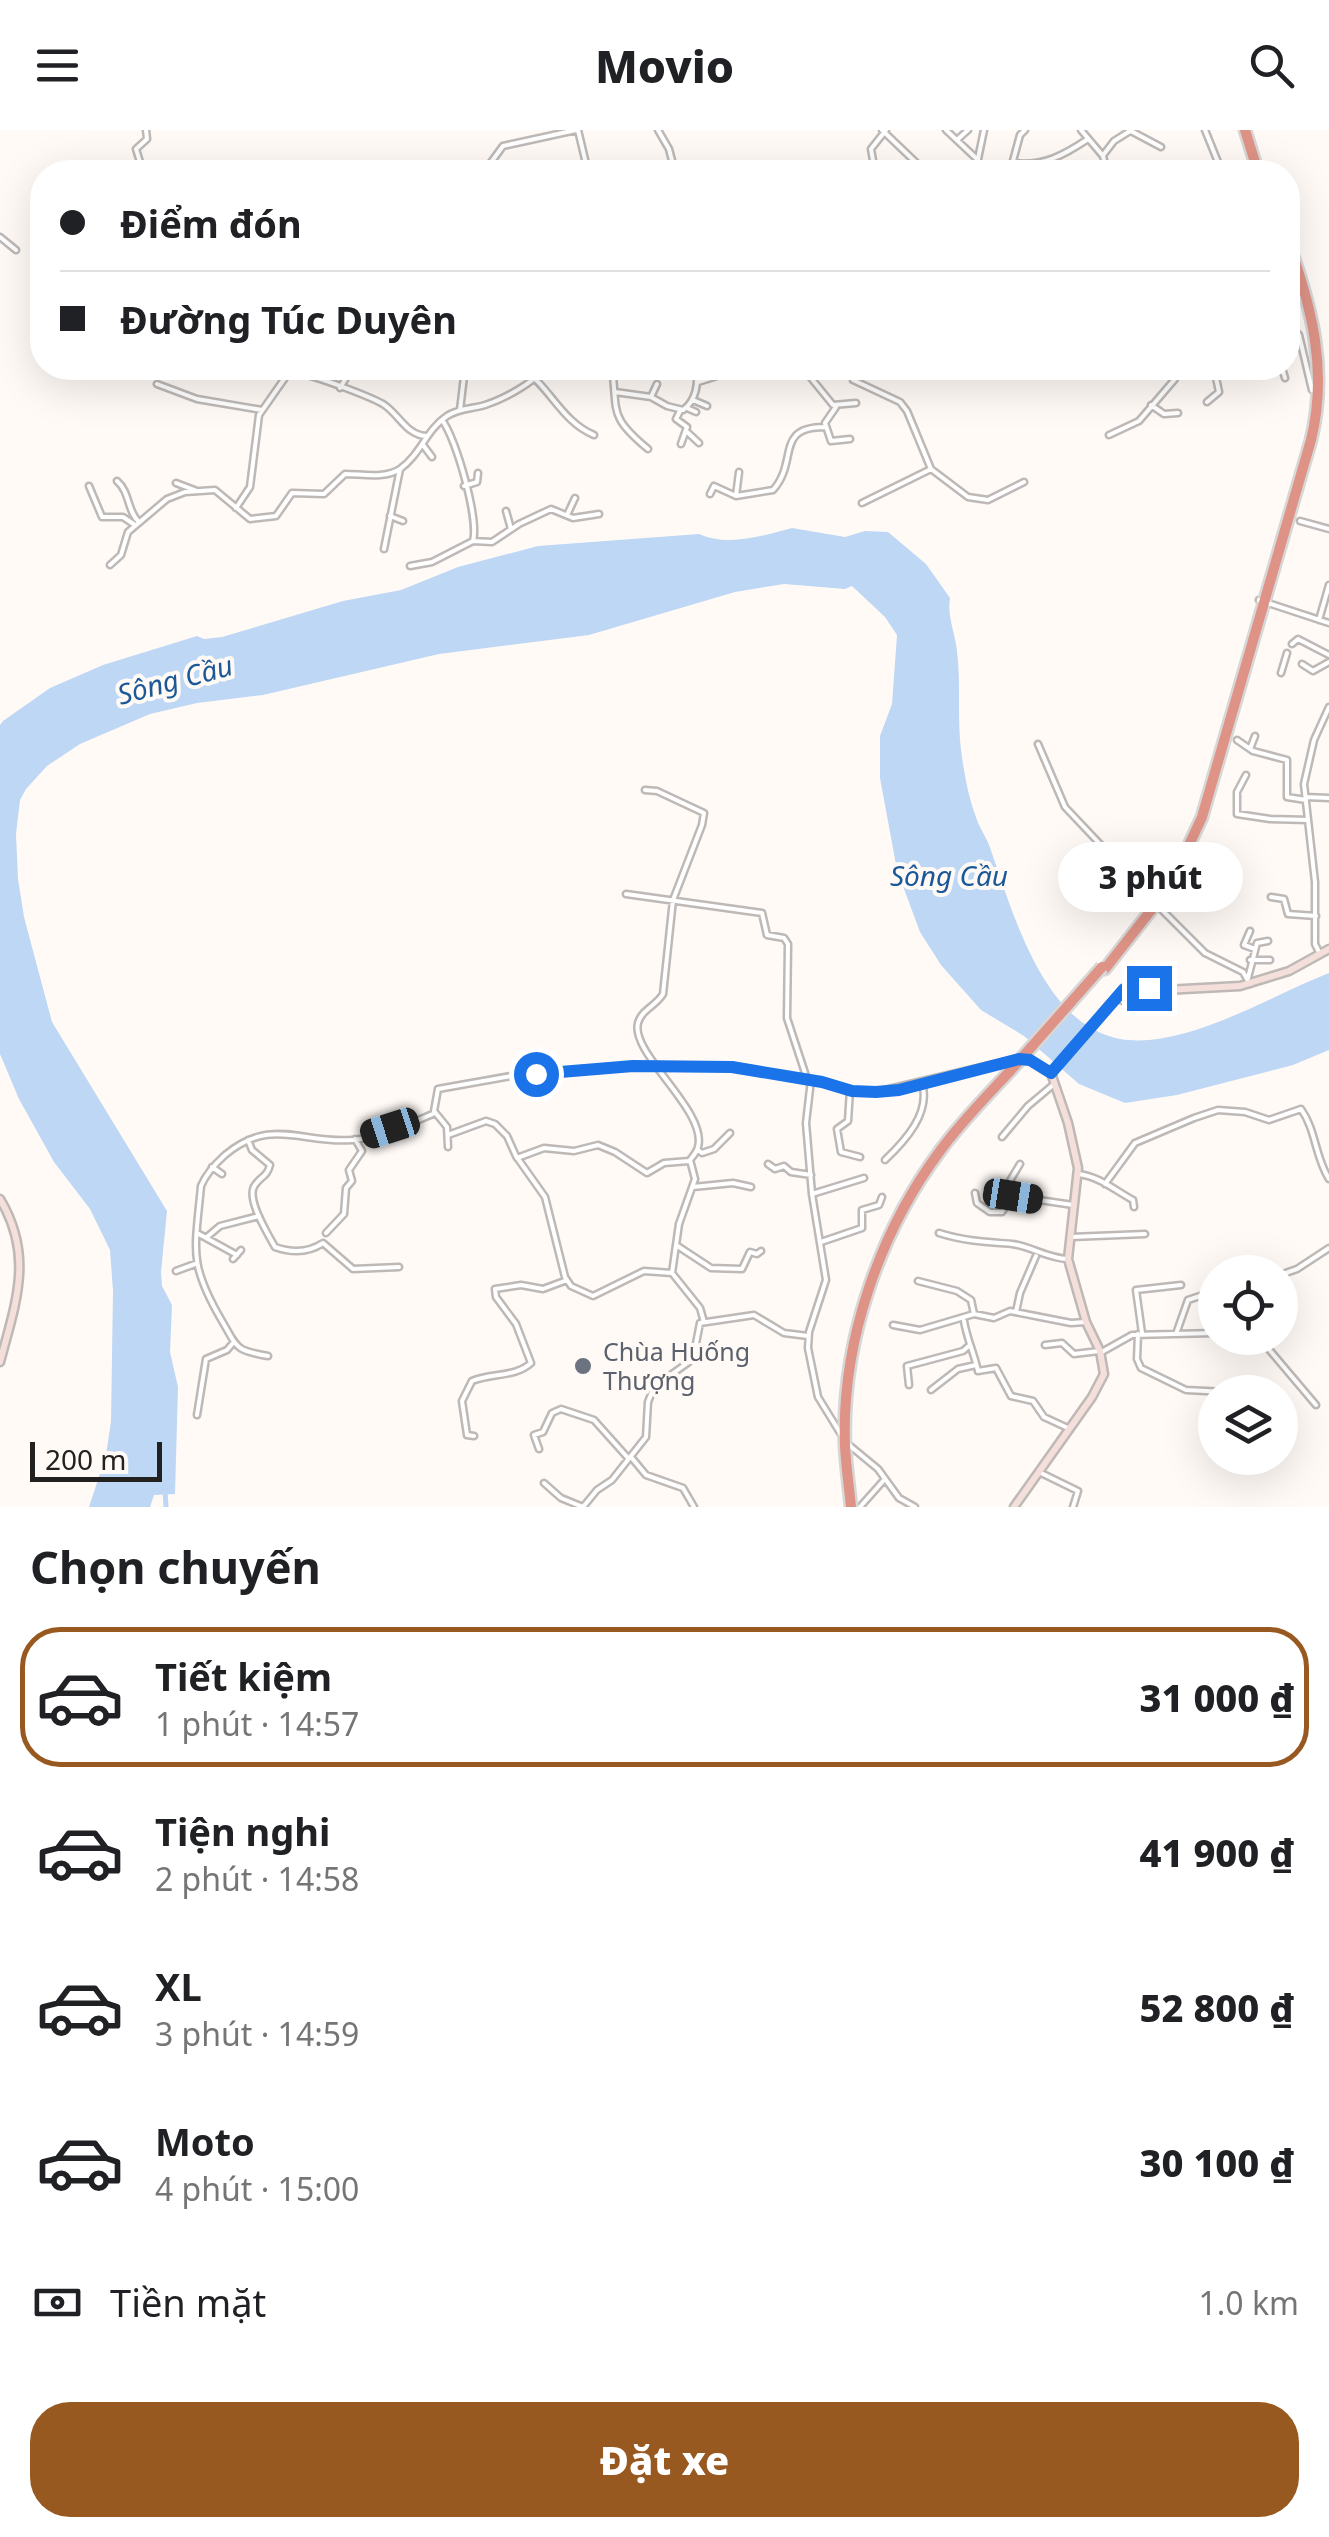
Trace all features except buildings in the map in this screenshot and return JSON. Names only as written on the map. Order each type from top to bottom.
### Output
[{"type":"highway","points":[[1248,130],[1257,160]]},
{"type":"highway","points":[[856,1507],[847,1442],[856,1327],[904,1208],[941,1149],[1103,968],[1159,894],[1198,816],[1311,440],[1318,396],[1314,329],[1300,282]]},
{"type":"highway","points":[[1262,601],[1307,440],[1314,396],[1312,337],[1300,297]]},
{"type":"street","points":[[139,160],[136,149],[147,139],[146,130]]},
{"type":"street","points":[[493,160],[503,146],[577,130],[583,160]]},
{"type":"street","points":[[658,130],[672,160]]},
{"type":"street","points":[[946,130],[978,160]]},
{"type":"street","points":[[957,140],[968,130]]},
{"type":"street","points":[[978,160],[984,130]]},
{"type":"street","points":[[1008,130],[1020,136]]},
{"type":"street","points":[[1013,160],[1025,130]]},
{"type":"street","points":[[1081,130],[1104,160]]},
{"type":"street","points":[[1204,130],[1217,160]]},
{"type":"street","points":[[873,160],[871,149],[884,131],[914,160]]},
{"type":"street","points":[[1103,156],[1114,141],[1129,131],[1161,147]]},
{"type":"street","points":[[1049,160],[1088,138]]},
{"type":"street","points":[[0,237],[16,250]]},
{"type":"street","points":[[1300,343],[1312,390]]},
{"type":"street","points":[[236,508],[250,488],[262,410],[283,380]]},
{"type":"street","points":[[318,380],[382,404],[414,434],[426,436]]},
{"type":"street","points":[[340,388],[345,380]]},
{"type":"street","points":[[460,410],[464,380]]},
{"type":"street","points":[[384,549],[400,469],[423,445],[426,436],[460,410],[492,403],[532,380]]},
{"type":"street","points":[[537,380],[572,422],[594,435]]},
{"type":"street","points":[[614,380],[613,409],[631,435],[648,449]]},
{"type":"street","points":[[681,444],[686,424],[676,418],[693,400],[698,382],[704,380]]},
{"type":"street","points":[[814,380],[836,407]]},
{"type":"street","points":[[853,380],[904,406],[931,469],[961,492],[981,500],[995,498],[1024,482]]},
{"type":"street","points":[[1109,435],[1140,422],[1174,380]]},
{"type":"street","points":[[1206,402],[1219,392],[1216,380]]},
{"type":"street","points":[[157,384],[192,398],[262,410]]},
{"type":"street","points":[[652,396],[657,384]]},
{"type":"street","points":[[615,392],[652,396],[696,412]]},
{"type":"street","points":[[693,400],[707,406]]},
{"type":"street","points":[[836,407],[856,404]]},
{"type":"street","points":[[1152,405],[1164,414],[1178,413]]},
{"type":"street","points":[[825,427],[836,407]]},
{"type":"street","points":[[442,420],[453,436],[475,522],[473,542]]},
{"type":"street","points":[[825,427],[832,442],[850,439]]},
{"type":"street","points":[[710,494],[715,486],[736,496],[773,490],[782,477],[794,434],[803,428],[825,427]]},
{"type":"street","points":[[686,431],[698,443]]},
{"type":"street","points":[[423,445],[432,457]]},
{"type":"street","points":[[110,565],[121,555],[125,535],[137,523],[184,492],[220,492],[250,519],[271,518],[292,494],[324,494],[346,474],[370,475],[400,469]]},
{"type":"street","points":[[862,503],[931,469]]},
{"type":"street","points":[[736,496],[739,472]]},
{"type":"street","points":[[464,486],[476,482],[478,473]]},
{"type":"street","points":[[116,482],[125,489],[137,523]]},
{"type":"street","points":[[176,483],[201,493]]},
{"type":"street","points":[[89,486],[102,517],[137,523]]},
{"type":"street","points":[[566,515],[575,498]]},
{"type":"street","points":[[410,566],[432,562],[473,542],[492,542],[551,509],[578,518],[599,514]]},
{"type":"street","points":[[506,511],[511,529]]},
{"type":"street","points":[[390,516],[403,522]]},
{"type":"street","points":[[1300,521],[1329,529]]},
{"type":"street","points":[[1319,620],[1329,585]]},
{"type":"street","points":[[1262,601],[1329,623]]},
{"type":"street","points":[[1292,644],[1298,639],[1329,655]]},
{"type":"street","points":[[1281,673],[1287,653]]},
{"type":"street","points":[[1302,664],[1311,671],[1329,662]]},
{"type":"street","points":[[1320,954],[1316,944],[1304,782],[1314,740],[1329,707]]},
{"type":"street","points":[[1250,749],[1254,736]]},
{"type":"street","points":[[1236,740],[1250,749],[1287,760],[1287,797],[1329,798]]},
{"type":"street","points":[[1038,744],[1065,808],[1152,899]]},
{"type":"street","points":[[1246,775],[1238,790],[1237,814],[1308,820]]},
{"type":"street","points":[[645,790],[704,812],[674,900],[662,994],[658,1003],[643,1012],[637,1026],[656,1065],[689,1112],[696,1132],[698,1150],[690,1160],[693,1186],[679,1224],[672,1272],[700,1308],[704,1322]]},
{"type":"street","points":[[626,894],[762,913],[767,935],[787,940],[786,1018],[809,1079],[806,1123],[812,1194],[826,1280],[808,1336],[818,1398],[828,1419],[847,1442],[899,1498],[915,1507]]},
{"type":"street","points":[[1271,896],[1284,899],[1288,914],[1316,916]]},
{"type":"street","points":[[1159,907],[1206,953],[1249,981]]},
{"type":"street","points":[[1250,930],[1244,944],[1254,949]]},
{"type":"street","points":[[1249,981],[1254,949],[1259,941],[1268,941]]},
{"type":"street","points":[[1052,1072],[1131,985],[1165,990],[1249,981],[1289,971],[1329,950]]},
{"type":"street","points":[[1250,960],[1270,960]]},
{"type":"street","points":[[1116,998],[1142,1009]]},
{"type":"street","points":[[448,1147],[446,1127],[435,1113],[439,1088],[511,1076],[656,1065],[732,1067],[850,1090],[886,1092],[1019,1059],[1030,1060],[1052,1072],[1078,1174],[1068,1258],[1086,1322],[1100,1352],[1103,1378],[1014,1507]]},
{"type":"street","points":[[885,1160],[912,1132],[925,1097],[922,1083]]},
{"type":"street","points":[[1002,1137],[1038,1096],[1057,1083]]},
{"type":"street","points":[[850,1090],[848,1121],[837,1128],[842,1152],[860,1157]]},
{"type":"street","points":[[1105,1184],[1135,1143],[1218,1110],[1248,1112],[1269,1120],[1301,1109],[1310,1122],[1322,1168],[1329,1179]]},
{"type":"street","points":[[268,1356],[233,1343],[206,1296],[196,1264],[201,1186],[212,1168],[248,1140],[275,1132],[356,1140],[435,1113]]},
{"type":"street","points":[[448,1135],[477,1122],[491,1122],[507,1136],[517,1158],[546,1198],[567,1280],[580,1291],[593,1296],[644,1271],[672,1272]]},
{"type":"street","points":[[698,1150],[702,1153],[714,1149],[730,1133]]},
{"type":"street","points":[[248,1140],[252,1150],[270,1165],[266,1177],[252,1187],[255,1210],[275,1248],[293,1252],[323,1242],[353,1268],[399,1266]]},
{"type":"street","points":[[326,1232],[344,1214],[346,1188],[352,1181],[350,1170],[362,1152],[356,1140]]},
{"type":"street","points":[[517,1158],[544,1148],[577,1151],[594,1145],[614,1152],[643,1172],[668,1162],[690,1160]]},
{"type":"street","points":[[768,1164],[775,1169],[784,1166],[791,1172],[811,1175]]},
{"type":"street","points":[[1013,1196],[1008,1184],[1020,1164]]},
{"type":"street","points":[[212,1168],[222,1174]]},
{"type":"street","points":[[1078,1174],[1096,1176],[1110,1190],[1132,1200],[1134,1206]]},
{"type":"street","points":[[812,1194],[864,1178]]},
{"type":"street","points":[[693,1186],[733,1183],[751,1187]]},
{"type":"street","points":[[975,1193],[977,1203],[993,1213],[1004,1210],[1013,1196]]},
{"type":"street","points":[[1013,1196],[1074,1206]]},
{"type":"street","points":[[821,1242],[862,1228],[862,1210],[879,1205],[882,1197]]},
{"type":"street","points":[[0,1199],[13,1226],[21,1275],[0,1362]]},
{"type":"street","points":[[207,1237],[220,1226],[259,1216]]},
{"type":"street","points":[[197,1234],[237,1255]]},
{"type":"street","points":[[939,1234],[974,1242],[987,1239],[998,1245],[1068,1258]]},
{"type":"street","points":[[1070,1238],[1145,1234]]},
{"type":"street","points":[[676,1245],[714,1269],[742,1269],[750,1252],[757,1254],[761,1250]]},
{"type":"street","points":[[1298,1267],[1329,1248]]},
{"type":"street","points":[[1016,1312],[1038,1254]]},
{"type":"street","points":[[176,1271],[196,1264]]},
{"type":"street","points":[[474,1436],[467,1435],[462,1401],[472,1380],[508,1374],[531,1364],[525,1342],[494,1288],[543,1288],[567,1280]]},
{"type":"street","points":[[918,1281],[957,1291],[972,1300],[974,1314]]},
{"type":"street","points":[[1181,1285],[1136,1290],[1140,1334],[1137,1360],[1141,1368],[1186,1390],[1198,1391]]},
{"type":"street","points":[[1176,1336],[1188,1300],[1198,1297]]},
{"type":"street","points":[[892,1325],[920,1330],[974,1314],[994,1318],[1006,1312],[1086,1322]]},
{"type":"street","points":[[544,1483],[560,1498],[583,1507],[612,1480],[648,1434],[648,1404],[654,1387],[692,1359],[697,1328],[704,1322],[754,1315],[780,1331],[808,1336]]},
{"type":"street","points":[[963,1319],[978,1372],[996,1368],[1011,1396],[1033,1401],[1044,1417],[1070,1429]]},
{"type":"street","points":[[1045,1344],[1062,1343],[1074,1354],[1100,1352],[1119,1340],[1140,1334],[1198,1334]]},
{"type":"street","points":[[197,1415],[206,1358],[225,1351],[233,1343]]},
{"type":"street","points":[[910,1385],[908,1366],[964,1352],[970,1345]]},
{"type":"street","points":[[1274,1355],[1316,1405]]},
{"type":"street","points":[[930,1390],[958,1370],[976,1365]]},
{"type":"street","points":[[538,1449],[534,1435],[543,1432],[552,1412],[561,1409],[596,1422],[616,1449],[646,1475],[683,1488],[694,1507]]},
{"type":"street","points":[[1039,1472],[1078,1490],[1073,1507]]},
{"type":"street","points":[[856,1507],[885,1479]]},
{"type":"water","name":"Sông Cầu","points":[[792,528],[845,537],[865,531],[888,532],[926,564],[950,598],[958,663],[961,750],[971,801],[1034,960],[1069,1011],[1093,1029],[1120,1039],[1171,1037],[1226,1019],[1329,973],[1329,1050],[1293,1065],[1177,1095],[1125,1103],[1079,1084],[1024,1036],[981,1010],[941,965],[920,932],[897,870],[880,778],[880,736],[892,704],[897,635],[885,617],[852,586],[845,589],[784,584],[735,592],[589,635],[439,654],[263,695],[197,703],[150,714],[80,744],[47,766],[20,800],[16,834],[24,917],[52,1022],[167,1211],[161,1272],[162,1286],[172,1305],[170,1352],[178,1387],[175,1494],[154,1495],[150,1507],[89,1507],[106,1455],[111,1421],[110,1250],[90,1209],[54,1162],[19,1099],[0,1054],[0,725],[50,688],[103,665],[197,636],[222,637],[343,601],[401,590],[458,567],[538,546],[699,534],[733,540]]},
{"type":"waterway","points":[[165,1490],[166,1507]]},
{"type":"place","name":"Chùa Huống Thượng","points":[[583,1366]]},
{"type":"route","points":[[536,1074],[656,1065],[732,1067],[852,1091],[876,1092],[899,1090],[1019,1059],[1030,1060],[1051,1073],[1124,989],[1134,985],[1149,988]]}]
